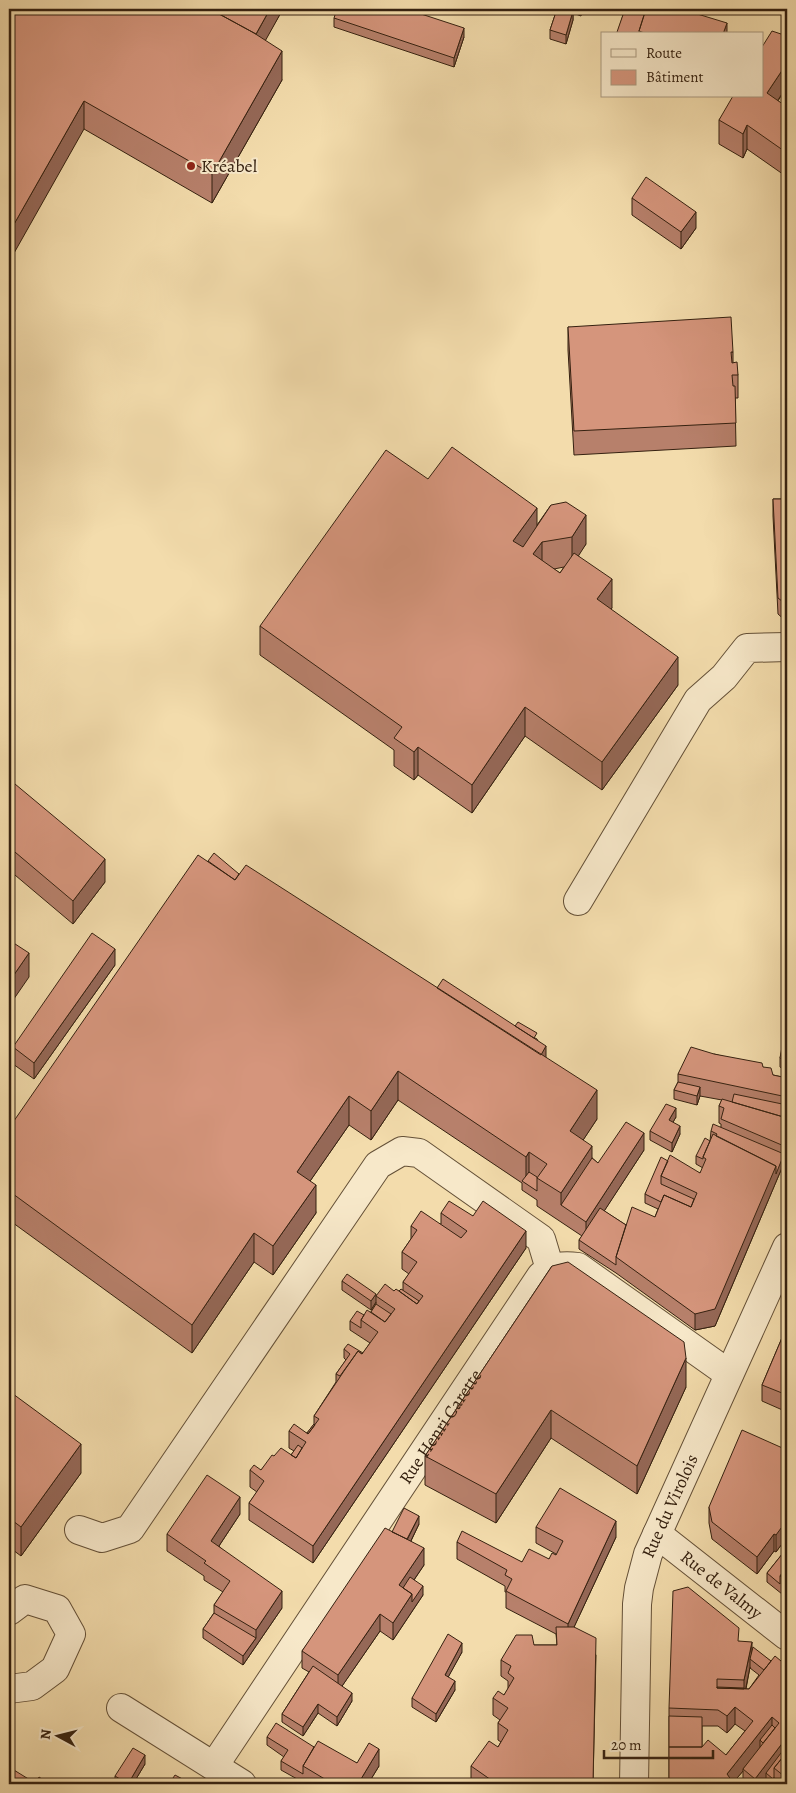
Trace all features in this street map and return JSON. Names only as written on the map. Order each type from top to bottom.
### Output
[{"type":"street","points":[[578,901],[698,700],[724,677],[747,648],[787,647]]},
{"type":"street","points":[[79,1530],[102,1538],[130,1529],[378,1165],[402,1151],[419,1153],[540,1239],[550,1268],[565,1265],[578,1267],[729,1374]]},
{"type":"street","name":"Rue du Virolois","points":[[634,1784],[637,1604],[642,1572],[657,1534],[787,1247]]},
{"type":"street","name":"Rue Henri Carette","points":[[214,1766],[541,1276],[550,1268]]},
{"type":"street","name":"Rue de Valmy","points":[[657,1534],[787,1636]]},
{"type":"street","points":[[9,1611],[25,1599],[57,1609],[71,1634],[55,1669],[32,1686],[9,1689]]},
{"type":"street","points":[[121,1708],[242,1784]]},
{"type":"building","name":"Kréabel","points":[[9,9],[210,9],[282,51],[212,174],[84,101],[9,233]]},
{"type":"building","points":[[210,9],[270,9],[256,34]]},
{"type":"building","points":[[337,9],[406,9],[464,28],[454,58],[334,18]]},
{"type":"building","points":[[557,9],[573,11],[566,35],[550,30]]},
{"type":"building","points":[[625,9],[646,9],[639,32],[617,32]]},
{"type":"building","points":[[646,9],[681,9],[727,23],[724,32],[639,31]]},
{"type":"building","points":[[772,31],[787,36],[787,63],[767,93],[787,107],[787,153],[747,125],[743,134],[719,120],[732,98],[764,98],[764,44]]},
{"type":"building","points":[[646,177],[696,212],[681,232],[632,198]]},
{"type":"building","points":[[731,317],[732,363],[737,362],[738,375],[732,375],[733,386],[735,386],[736,423],[574,431],[568,327]]},
{"type":"building","points":[[452,447],[537,508],[513,541],[523,547],[551,505],[566,502],[586,515],[572,537],[542,542],[533,554],[560,573],[574,553],[612,579],[597,599],[678,657],[602,762],[525,707],[472,785],[418,747],[414,752],[394,738],[402,727],[260,626],[386,450],[428,479]]},
{"type":"building","points":[[773,499],[787,499],[787,605],[778,598]]},
{"type":"building","points":[[787,662],[787,767],[782,668]]},
{"type":"building","points":[[9,779],[105,859],[73,901],[9,847]]},
{"type":"building","points":[[214,853],[239,874],[235,880],[208,861]]},
{"type":"building","points":[[198,855],[235,880],[246,865],[597,1090],[570,1131],[592,1146],[561,1193],[537,1178],[547,1164],[529,1152],[526,1157],[398,1071],[371,1111],[349,1096],[297,1172],[316,1185],[273,1246],[254,1233],[192,1325],[9,1191],[9,1128]]},
{"type":"building","points":[[92,933],[115,949],[34,1063],[13,1047]]},
{"type":"building","points":[[9,940],[29,953],[9,982]]},
{"type":"building","points":[[443,979],[546,1046],[541,1055],[437,988]]},
{"type":"building","points":[[518,1022],[537,1033],[534,1038],[515,1026]]},
{"type":"building","points":[[785,1030],[787,1031],[787,1063],[780,1058]]},
{"type":"building","points":[[691,1047],[714,1054],[762,1063],[763,1067],[771,1068],[773,1075],[787,1078],[787,1097],[678,1074]]},
{"type":"building","points":[[678,1082],[700,1087],[697,1096],[674,1090]]},
{"type":"building","points":[[734,1094],[787,1105],[787,1118],[732,1102]]},
{"type":"building","points":[[722,1099],[787,1118],[784,1146],[721,1119],[724,1108],[719,1106]]},
{"type":"building","points":[[666,1104],[676,1108],[669,1120],[680,1126],[672,1143],[650,1131]]},
{"type":"building","points":[[626,1122],[644,1133],[586,1222],[561,1205],[592,1158],[598,1163]]},
{"type":"building","points":[[713,1124],[784,1154],[776,1174],[776,1166],[716,1136],[717,1134],[711,1131]]},
{"type":"building","points":[[713,1134],[776,1166],[715,1309],[695,1314],[616,1257],[632,1207],[655,1217],[664,1195],[691,1207],[697,1193],[661,1176],[670,1155],[700,1173],[706,1159],[703,1157]]},
{"type":"building","points":[[705,1138],[710,1141],[703,1159],[696,1156]]},
{"type":"building","points":[[661,1157],[668,1161],[661,1176],[661,1184],[694,1199],[691,1207],[664,1195],[661,1202],[645,1194]]},
{"type":"building","points":[[529,1172],[537,1177],[537,1191],[522,1181]]},
{"type":"building","points":[[449,1201],[473,1216],[483,1201],[526,1231],[313,1546],[249,1503],[264,1481],[250,1470],[254,1465],[261,1470],[272,1455],[274,1456],[281,1448],[296,1458],[306,1442],[289,1431],[294,1424],[308,1434],[319,1419],[314,1416],[344,1371],[358,1351],[362,1354],[378,1332],[361,1320],[367,1310],[385,1322],[395,1309],[376,1296],[385,1284],[394,1291],[396,1289],[417,1304],[423,1296],[403,1282],[417,1262],[402,1252],[417,1230],[411,1226],[421,1211],[461,1238],[467,1231],[441,1213]]},
{"type":"building","points":[[600,1208],[626,1225],[616,1257],[616,1265],[579,1240]]},
{"type":"building","points":[[568,1262],[684,1342],[686,1358],[637,1466],[551,1410],[496,1494],[425,1456],[552,1266]]},
{"type":"building","points":[[347,1274],[376,1294],[371,1301],[342,1281]]},
{"type":"building","points":[[401,1289],[419,1301],[417,1304],[399,1291]]},
{"type":"building","points":[[376,1304],[391,1314],[385,1322],[371,1312]]},
{"type":"building","points":[[357,1311],[364,1315],[361,1320],[361,1328],[350,1321]]},
{"type":"building","points":[[787,1326],[787,1395],[762,1385]]},
{"type":"building","points":[[348,1344],[363,1353],[358,1351],[340,1376],[336,1374],[350,1354],[344,1349]]},
{"type":"building","points":[[9,1391],[81,1444],[21,1527],[9,1518]]},
{"type":"building","points":[[315,1425],[308,1434],[307,1433]]},
{"type":"building","points":[[742,1430],[787,1450],[787,1511],[782,1517],[787,1520],[757,1557],[712,1522],[709,1507]]},
{"type":"building","points":[[298,1445],[302,1448],[296,1458],[291,1455]]},
{"type":"building","points":[[207,1475],[240,1497],[211,1541],[282,1591],[256,1630],[214,1605],[230,1581],[204,1563],[206,1561],[167,1534]]},
{"type":"building","points":[[560,1488],[616,1521],[568,1624],[506,1591],[512,1579],[505,1575],[507,1570],[457,1542],[462,1531],[522,1562],[529,1549],[549,1559],[552,1553],[556,1555],[563,1541],[536,1527]]},
{"type":"building","points":[[404,1508],[419,1516],[407,1539],[392,1532]]},
{"type":"building","points":[[385,1528],[424,1548],[399,1585],[412,1594],[393,1623],[380,1614],[338,1675],[302,1651]]},
{"type":"building","points":[[787,1548],[787,1567],[780,1576],[780,1584],[767,1573]]},
{"type":"building","points":[[787,1567],[787,1581],[780,1576]]},
{"type":"building","points":[[410,1577],[423,1586],[412,1602],[412,1594],[403,1588]]},
{"type":"building","points":[[688,1587],[739,1628],[738,1641],[752,1642],[744,1680],[717,1679],[717,1688],[749,1689],[775,1656],[787,1666],[787,1737],[755,1779],[743,1769],[779,1723],[772,1717],[727,1774],[732,1784],[669,1784],[669,1747],[702,1747],[708,1740],[726,1755],[753,1721],[735,1707],[727,1716],[718,1710],[669,1708],[673,1591]]},
{"type":"building","points":[[214,1613],[256,1638],[243,1656],[203,1629]]},
{"type":"building","points":[[556,1627],[574,1627],[596,1638],[593,1784],[493,1784],[494,1782],[471,1766],[489,1741],[498,1747],[508,1730],[498,1723],[508,1708],[493,1698],[498,1691],[504,1695],[514,1678],[508,1673],[511,1666],[501,1660],[516,1635],[532,1635],[534,1645],[557,1645]]},
{"type":"building","points":[[448,1634],[462,1643],[445,1675],[455,1681],[436,1714],[412,1698]]},
{"type":"building","points":[[753,1647],[771,1661],[764,1670],[750,1659]]},
{"type":"building","points":[[313,1666],[352,1693],[337,1717],[318,1704],[303,1727],[282,1714]]},
{"type":"building","points":[[717,1688],[744,1688],[744,1689]]},
{"type":"building","points":[[669,1716],[702,1717],[702,1747],[669,1747]]},
{"type":"building","points":[[276,1723],[314,1747],[303,1766],[303,1774],[281,1761],[288,1750],[267,1737]]},
{"type":"building","points":[[772,1725],[775,1728],[763,1743],[760,1740]]},
{"type":"building","points":[[318,1741],[357,1763],[369,1743],[379,1749],[358,1784],[333,1784],[303,1766]]},
{"type":"building","points":[[787,1745],[787,1752],[774,1768],[773,1779],[766,1773]]},
{"type":"building","points":[[133,1748],[145,1755],[128,1784],[115,1776]]},
{"type":"building","points":[[787,1752],[787,1771],[784,1776],[774,1768]]},
{"type":"building","points":[[9,1767],[35,1784],[11,1783],[9,1781]]},
{"type":"building","points":[[175,1775],[190,1783],[169,1784]]},
{"type":"building","points":[[39,1777],[49,1784],[35,1784]]},
{"type":"place","name":"Kréabel","points":[[191,166]]}]
